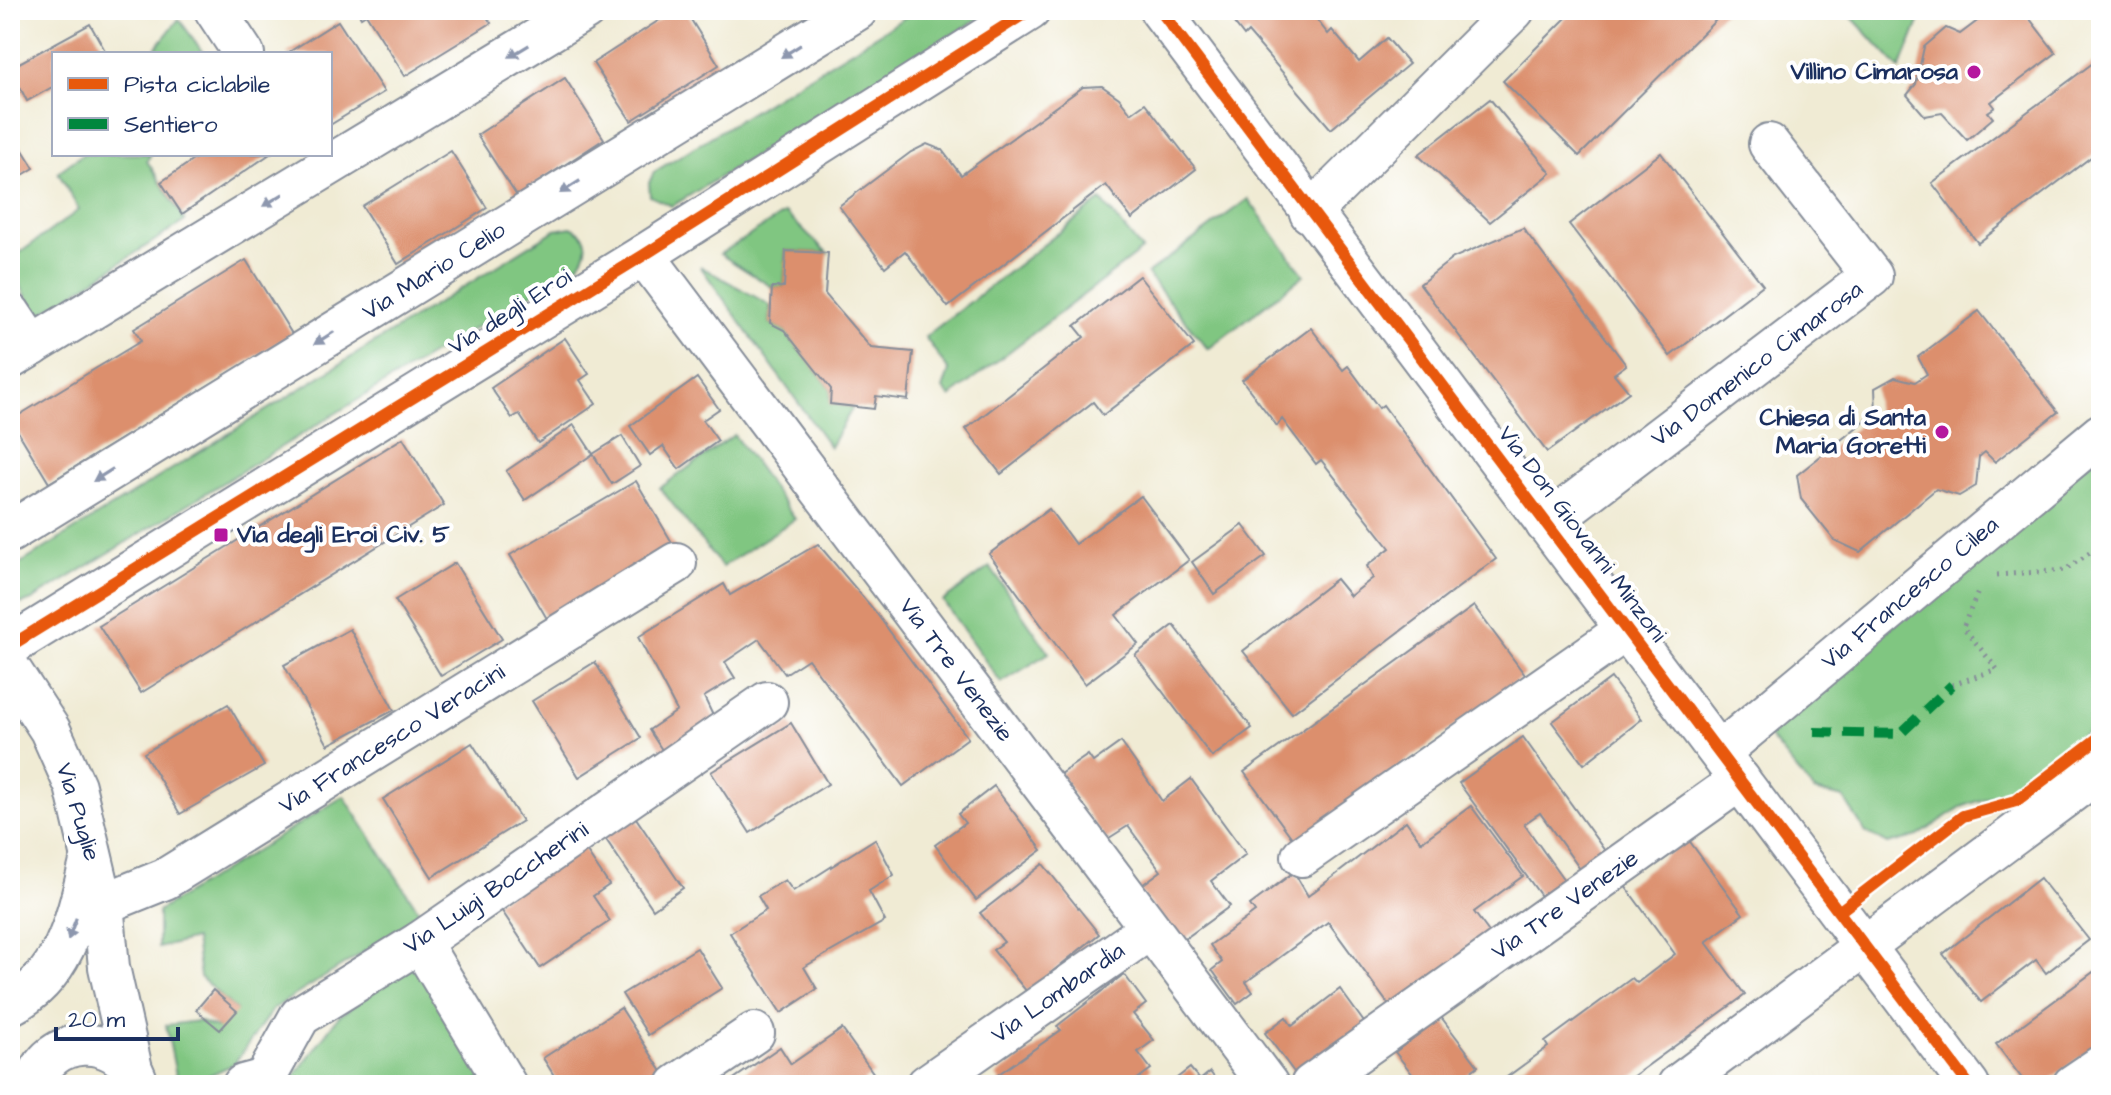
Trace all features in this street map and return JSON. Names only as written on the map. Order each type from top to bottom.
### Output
[{"type":"street","points":[[215,10],[243,52]]},
{"type":"street","points":[[332,153],[585,10]]},
{"type":"street","name":"Via Mario Celio","points":[[10,532],[857,10]]},
{"type":"street","name":"Via degli Eroi","points":[[10,646],[644,255],[1030,10]]},
{"type":"street","name":"Via Don Giovanni Minzoni","points":[[1160,10],[1969,1085]]},
{"type":"street","points":[[1310,213],[1514,10]]},
{"type":"street","name":"Via Domenico Cimarosa","points":[[1546,524],[1872,276],[1769,144]]},
{"type":"street","points":[[10,313],[21,353],[315,163]]},
{"type":"street","name":"Via Tre Venezie","points":[[644,255],[1268,1085]]},
{"type":"street","name":"Via Francesco Cilea","points":[[1730,766],[2101,434]]},
{"type":"street","name":"Via Francesco Veracini","points":[[103,904],[165,879],[676,563]]},
{"type":"street","points":[[1302,856],[1626,630]]},
{"type":"street","name":"Via Puglie","points":[[10,669],[57,744],[75,786],[103,904],[109,967],[135,1077]]},
{"type":"street","name":"Via Luigi Boccherini","points":[[243,1085],[265,1079],[300,1016],[420,942],[767,702]]},
{"type":"street","name":"Via Tre Venezie","points":[[1311,1085],[1730,766]]},
{"type":"street","points":[[1678,1085],[2101,770]]},
{"type":"street","points":[[10,1005],[25,997],[60,960],[77,915],[91,854]]},
{"type":"street","name":"Via Lombardia","points":[[927,1085],[1150,929]]},
{"type":"street","points":[[420,942],[506,1085]]},
{"type":"street","name":"Via Puglie","points":[[35,1085],[46,1063],[93,1021],[104,999],[109,967]]},
{"type":"street","points":[[677,1085],[754,1033]]},
{"type":"street","points":[[10,1070],[66,1048],[91,1043],[108,1047],[135,1077]]},
{"type":"street","points":[[2073,1085],[2101,1066]]},
{"type":"path","points":[[1984,576],[2065,570],[2101,545]]},
{"type":"path","points":[[1952,685],[1997,669],[1963,627],[1979,589]]},
{"type":"green space","points":[[917,10],[993,10],[672,206],[650,196],[649,183],[654,172]]},
{"type":"green space","points":[[1845,10],[1924,10],[1900,69]]},
{"type":"green space","points":[[179,19],[203,52],[153,52]]},
{"type":"green space","points":[[80,156],[150,156],[147,161],[185,221],[38,316],[10,268],[10,260],[79,210],[58,172]]},
{"type":"green space","points":[[1248,199],[1304,275],[1208,349],[1147,274]]},
{"type":"green space","points":[[1101,200],[1142,250],[950,397],[943,389],[949,371],[925,337]]},
{"type":"green space","points":[[785,213],[828,253],[786,251],[784,287],[772,287],[720,254]]},
{"type":"green space","points":[[571,227],[585,238],[585,253],[579,264],[32,600],[22,604],[13,601],[10,570],[555,230]]},
{"type":"green space","points":[[700,266],[770,305],[770,323],[784,330],[831,389],[830,404],[853,407],[830,447]]},
{"type":"green space","points":[[734,435],[795,519],[722,567],[660,488]]},
{"type":"green space","points":[[2101,452],[2101,721],[2013,789],[1961,807],[1918,836],[1888,844],[1865,832],[1844,798],[1814,791],[1765,732]]},
{"type":"green space","points":[[990,567],[1049,653],[1001,683],[943,601]]},
{"type":"green space","points":[[344,796],[422,916],[273,1009],[234,1064],[188,1085],[178,1085],[166,1025],[198,1021],[217,1028],[236,1010],[200,977],[195,939],[158,948],[158,911]]},
{"type":"green space","points":[[415,962],[488,1074],[470,1085],[292,1085],[290,1082],[339,1016]]},
{"type":"building","points":[[357,10],[482,10],[491,23],[405,76],[366,14],[361,17]]},
{"type":"building","points":[[675,10],[685,10],[719,65],[631,121],[593,63]]},
{"type":"building","points":[[1224,10],[1309,10],[1328,34],[1332,30],[1359,62],[1387,38],[1409,64],[1331,129],[1248,32],[1244,36]]},
{"type":"building","points":[[1574,10],[1726,10],[1579,156],[1503,81]]},
{"type":"building","name":"Villino Cimarosa","points":[[1992,10],[2023,10],[2056,53],[1991,102],[1995,107],[1988,112],[1993,118],[1967,140],[1942,113],[1925,116],[1907,95],[1916,84],[1924,47],[1946,28],[1960,34]]},
{"type":"building","points":[[338,21],[384,92],[332,124],[332,52],[289,52]]},
{"type":"building","points":[[90,24],[106,52],[52,52],[52,87],[27,101],[10,68]]},
{"type":"building","points":[[2101,57],[2101,154],[2099,151],[1978,243],[1932,183]]},
{"type":"building","points":[[565,78],[604,139],[517,196],[477,135]]},
{"type":"building","points":[[1102,86],[1119,98],[1131,113],[1145,103],[1196,169],[1132,219],[1106,185],[948,307],[905,251],[885,267],[839,206],[911,152],[927,144],[942,150],[961,175],[1083,87]]},
{"type":"building","points":[[1490,99],[1551,173],[1490,222],[1418,155]]},
{"type":"building","points":[[13,134],[34,168],[10,183],[10,136]]},
{"type":"building","points":[[451,151],[487,208],[398,264],[362,206]]},
{"type":"building","points":[[1661,153],[1763,285],[1670,356],[1569,224]]},
{"type":"building","points":[[199,156],[267,156],[182,214],[161,182]]},
{"type":"building","points":[[1523,228],[1626,365],[1614,374],[1629,392],[1547,452],[1420,284],[1453,258]]},
{"type":"building","points":[[786,251],[828,253],[825,294],[871,348],[913,352],[908,400],[876,396],[874,409],[830,404],[831,389],[784,330],[770,323],[772,287],[784,287]]},
{"type":"building","points":[[246,260],[292,334],[49,483],[11,420],[141,341],[134,329]]},
{"type":"building","points":[[1139,276],[1194,345],[1103,415],[1093,402],[1001,474],[966,429],[1084,337],[1075,326]]},
{"type":"building","name":"Chiesa di Santa Maria Goretti","points":[[1979,311],[2058,412],[1995,462],[1985,452],[1979,457],[1976,486],[1959,496],[1936,489],[1860,552],[1834,540],[1801,499],[1797,475],[1876,412],[1875,388],[1895,377],[1915,382],[1927,374],[1918,357]]},
{"type":"building","points":[[1311,328],[1343,370],[1348,366],[1379,408],[1383,405],[1496,559],[1292,713],[1243,651],[1336,579],[1350,596],[1373,578],[1367,566],[1390,548],[1321,460],[1316,464],[1282,419],[1277,426],[1242,380]]},
{"type":"building","points":[[565,338],[589,374],[580,380],[596,404],[538,443],[519,414],[512,418],[491,388]]},
{"type":"building","points":[[697,378],[719,409],[703,420],[718,441],[679,469],[663,446],[650,455],[630,426]]},
{"type":"building","points":[[574,425],[593,454],[525,500],[506,471]]},
{"type":"building","points":[[622,436],[640,466],[612,484],[593,454]]},
{"type":"building","points":[[403,438],[444,505],[141,693],[99,626]]},
{"type":"building","points":[[636,481],[677,551],[550,624],[510,555]]},
{"type":"building","points":[[1141,496],[1189,560],[1116,615],[1138,644],[1085,684],[989,554],[1049,509],[1075,544]]},
{"type":"building","points":[[1243,525],[1266,556],[1214,594],[1192,562]]},
{"type":"building","points":[[818,544],[874,610],[968,738],[903,786],[808,659],[785,674],[759,639],[725,662],[735,678],[704,697],[717,724],[666,756],[649,730],[677,711],[638,637],[724,584],[730,595]]},
{"type":"building","points":[[455,563],[502,639],[441,676],[395,600]]},
{"type":"building","points":[[1474,606],[1525,675],[1295,842],[1244,772]]},
{"type":"building","points":[[1174,625],[1252,728],[1212,757],[1135,655]]},
{"type":"building","points":[[350,629],[394,710],[328,745],[284,665]]},
{"type":"building","points":[[595,662],[641,738],[579,777],[532,701]]},
{"type":"building","points":[[1611,678],[1642,719],[1584,764],[1552,722]]},
{"type":"building","points":[[228,704],[264,766],[180,814],[144,753]]},
{"type":"building","points":[[791,723],[828,784],[750,833],[711,772]]},
{"type":"building","points":[[1523,737],[1605,851],[1580,869],[1540,813],[1524,824],[1564,880],[1541,896],[1459,783]]},
{"type":"building","points":[[1121,742],[1162,801],[1191,779],[1246,854],[1211,881],[1230,906],[1179,943],[1138,888],[1161,871],[1128,826],[1106,840],[1060,774],[1088,755],[1093,762]]},
{"type":"building","points":[[472,743],[522,821],[432,877],[383,799]]},
{"type":"building","points":[[994,786],[1042,850],[976,900],[935,845],[965,823],[958,814]]},
{"type":"building","points":[[1471,806],[1523,876],[1474,912],[1494,939],[1394,1012],[1328,922],[1246,982],[1253,992],[1237,1004],[1212,970],[1222,962],[1210,945],[1255,912],[1250,905],[1294,872],[1308,896],[1406,821],[1421,842]]},
{"type":"building","points":[[634,815],[683,888],[653,909],[603,835]]},
{"type":"building","points":[[875,839],[894,875],[869,891],[885,921],[804,967],[817,989],[781,1013],[730,933],[766,910],[758,896],[785,880],[793,891]]},
{"type":"building","points":[[1688,839],[1743,914],[1706,942],[1745,995],[1621,1085],[1496,1085],[1548,1047],[1545,1042],[1632,978],[1637,983],[1675,954],[1625,886]]},
{"type":"building","points":[[583,846],[609,885],[593,896],[610,921],[540,968],[496,902]]},
{"type":"building","points":[[1043,864],[1099,934],[1027,992],[993,950],[1004,942],[980,913]]},
{"type":"building","points":[[2040,878],[2089,940],[2046,973],[2036,960],[1981,1002],[1943,954]]},
{"type":"building","points":[[697,948],[722,988],[648,1035],[622,994]]},
{"type":"building","points":[[2096,970],[2101,977],[2101,1042],[2042,1085],[2027,1085],[1996,1044]]},
{"type":"building","points":[[1124,974],[1146,1004],[1133,1014],[1154,1040],[1138,1052],[1151,1069],[1129,1085],[1003,1085],[996,1076],[1061,1030],[1057,1026]]},
{"type":"building","points":[[1340,989],[1366,1025],[1297,1076],[1265,1033],[1286,1017],[1292,1026]]},
{"type":"building","points":[[213,990],[237,1011],[220,1030],[196,1010]]},
{"type":"building","points":[[621,1008],[668,1081],[662,1085],[560,1085],[543,1058]]},
{"type":"building","points":[[1441,1017],[1478,1066],[1453,1085],[1421,1085],[1395,1052]]},
{"type":"building","points":[[842,1029],[874,1074],[858,1085],[725,1085],[780,1047],[791,1064]]},
{"type":"building","points":[[1190,1068],[1200,1080],[1210,1072],[1220,1085],[1168,1085]]},
{"type":"marked path","points":[[1814,732],[1900,734],[1952,685]]},
{"type":"cycle path","points":[[10,646],[644,255],[1030,10]]},
{"type":"cycle path","points":[[1160,10],[1969,1085]]},
{"type":"cycle path","points":[[1840,911],[1963,816],[2016,801],[2101,736]]},
{"type":"place","name":"Villino Cimarosa","points":[[1974,72]]},
{"type":"place","name":"Chiesa di Santa Maria Goretti","points":[[1942,432]]},
{"type":"place","name":"Via degli Eroi Civ. 5","points":[[221,535]]}]
